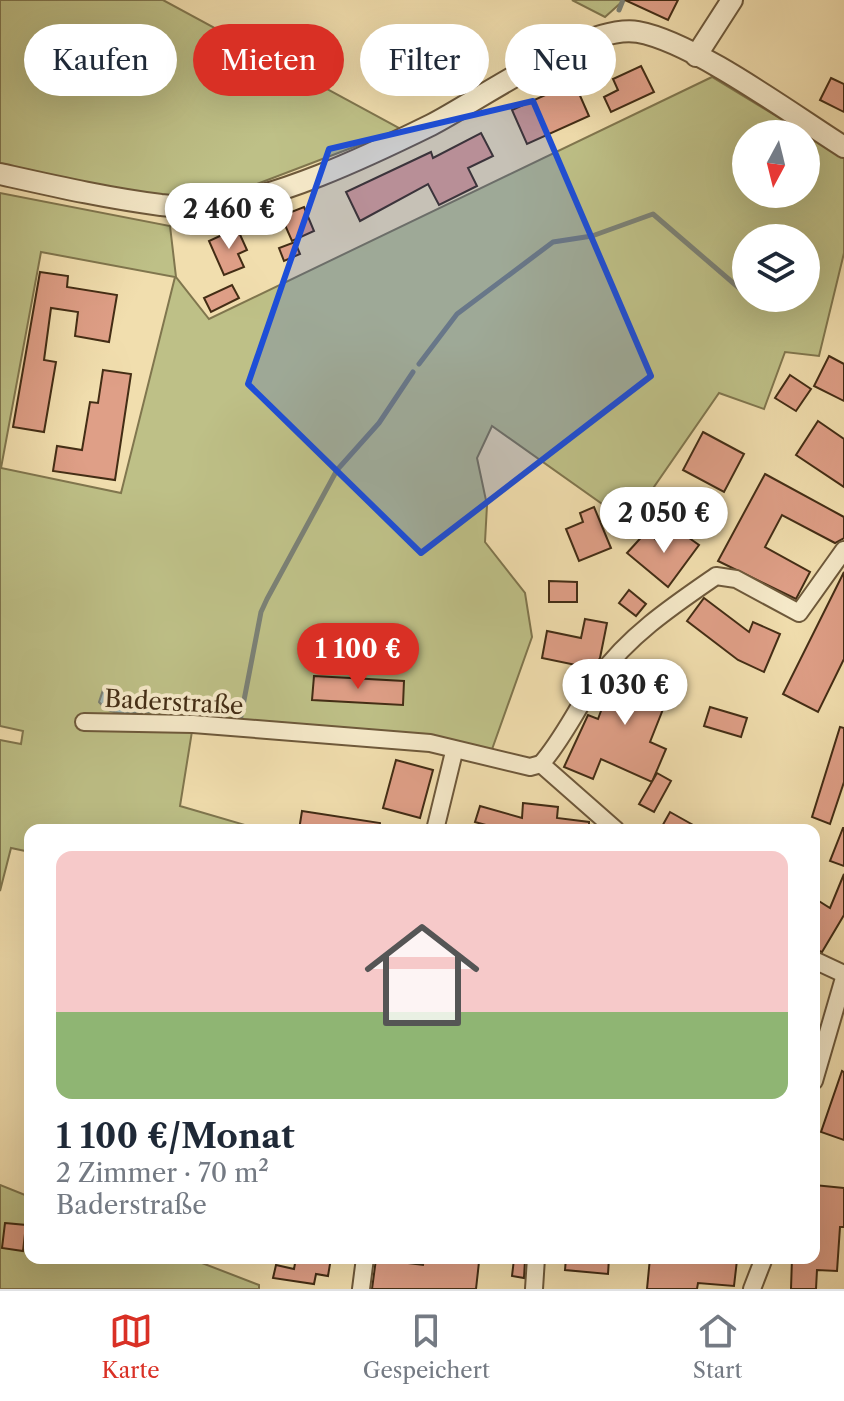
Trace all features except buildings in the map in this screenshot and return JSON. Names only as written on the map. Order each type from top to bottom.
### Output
[{"type":"street","points":[[696,56],[732,0]]},
{"type":"street","points":[[0,174],[119,200],[201,209],[252,197],[359,158],[431,125],[584,40],[613,31],[638,32],[673,43],[844,147]]},
{"type":"street","points":[[609,824],[541,764],[600,676],[643,630],[716,576],[736,579],[799,613],[844,550]]},
{"type":"street","name":"Baderstraße","points":[[84,722],[193,724],[415,742],[454,752],[490,755],[530,767],[541,764]]},
{"type":"street","points":[[436,824],[454,752]]},
{"type":"street","points":[[820,963],[844,976],[837,1022],[820,1066]]},
{"type":"street","points":[[361,1289],[364,1264]]},
{"type":"street","points":[[534,1289],[536,1264]]},
{"type":"street","points":[[752,1289],[762,1264]]},
{"type":"highlighted area","points":[[533,101],[651,376],[421,553],[248,384],[329,149]]},
{"type":"green space","points":[[0,0],[163,0],[207,24],[193,24],[193,96],[340,96],[401,129],[228,195],[167,195],[107,189],[0,167]]},
{"type":"green space","points":[[572,0],[624,0],[605,17]]},
{"type":"green space","points":[[712,77],[783,120],[732,120],[732,208],[820,208],[820,142],[844,157],[844,253],[819,356],[785,352],[764,409],[719,393],[629,523],[492,426],[477,458],[487,505],[485,542],[525,593],[532,637],[490,755],[193,725],[180,806],[242,824],[24,824],[24,851],[11,848],[0,891],[0,740],[21,744],[23,731],[0,726],[0,193],[170,226],[176,277],[209,319]],"holes":[[[41,252],[175,277],[121,493],[1,468]]]},
{"type":"green space","points":[[0,1185],[24,1195],[24,1264],[205,1264],[259,1285],[259,1289],[0,1289]]},
{"type":"water","points":[[103,690],[147,712],[109,710],[99,702]]},
{"type":"waterway","points":[[619,10],[623,0]]},
{"type":"waterway","points":[[419,364],[457,314],[553,242],[592,236],[653,214],[732,282]]},
{"type":"waterway","points":[[240,721],[261,612],[267,599],[337,470],[379,423],[413,372]]}]
